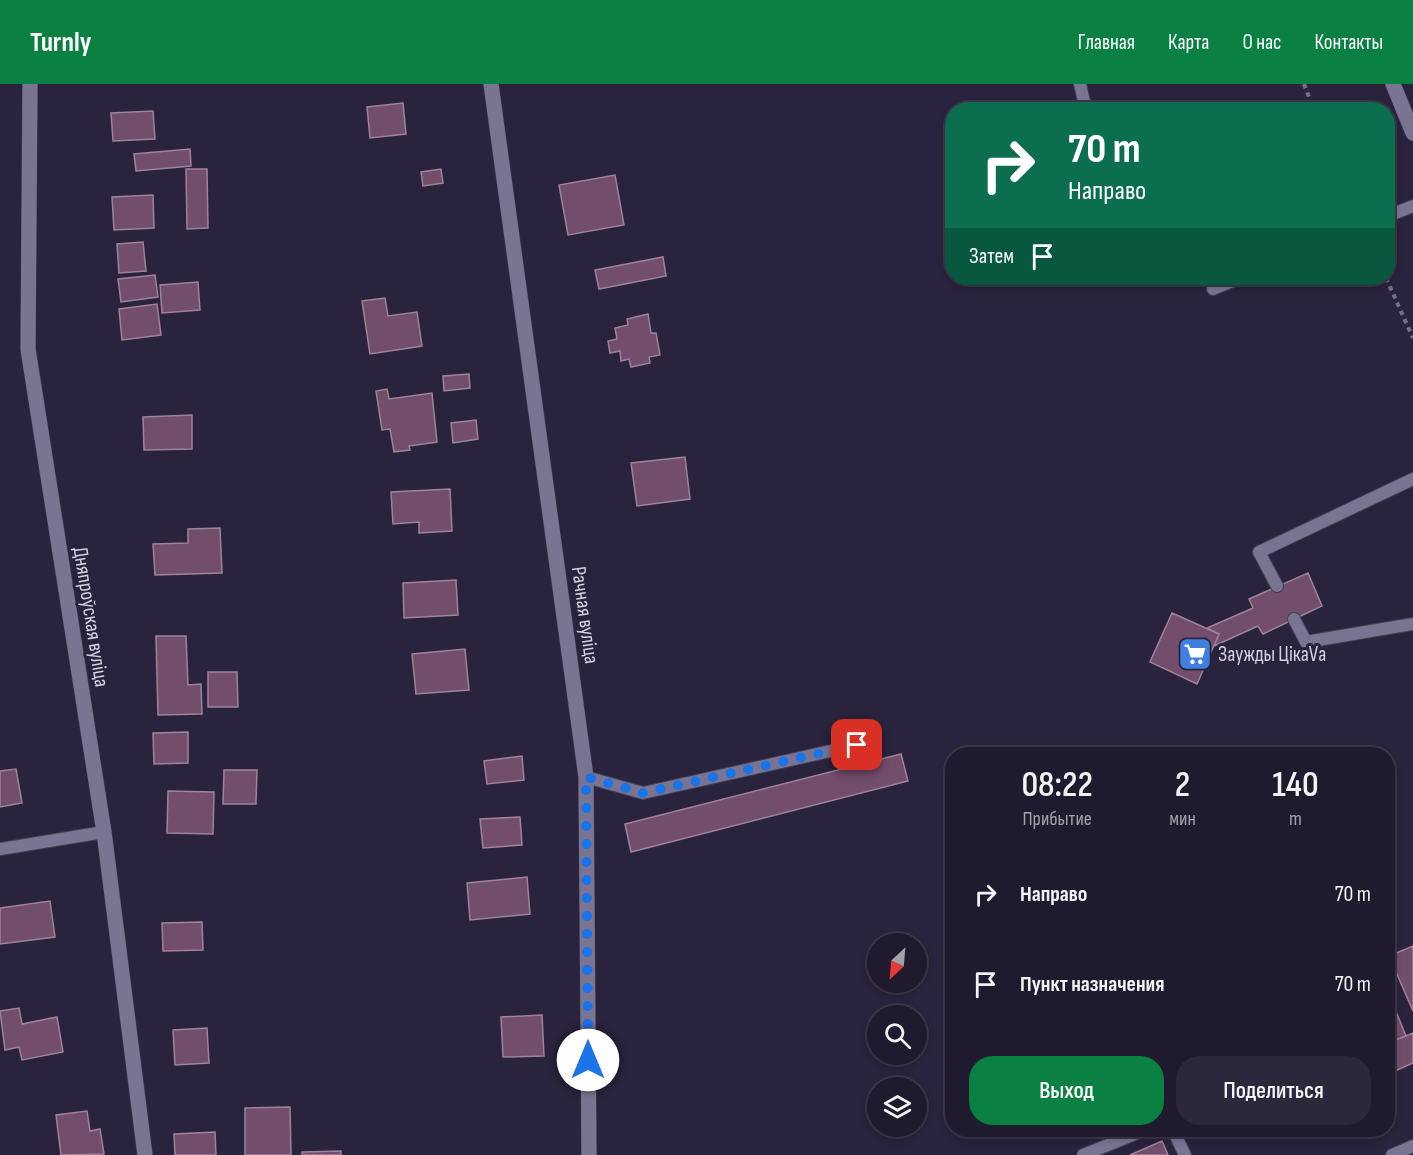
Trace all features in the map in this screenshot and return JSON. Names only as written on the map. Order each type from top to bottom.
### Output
[{"type":"street","name":"Дняпроўская вуліца","points":[[30,84],[28,349],[104,832],[145,1155]]},
{"type":"street","name":"Рачная вуліца","points":[[491,84],[586,777],[589,1155]]},
{"type":"street","points":[[1393,84],[1413,134]]},
{"type":"lane","points":[[1080,84],[1084,102]]},
{"type":"lane","points":[[1395,213],[1413,206]]},
{"type":"lane","points":[[1213,289],[1223,285]]},
{"type":"lane","points":[[1277,586],[1259,552],[1413,479]]},
{"type":"lane","points":[[1294,619],[1306,642],[1413,624]]},
{"type":"lane","points":[[586,777],[643,793],[857,745]]},
{"type":"lane","points":[[0,849],[104,832]]},
{"type":"lane","points":[[1083,1155],[1128,1137]]},
{"type":"lane","points":[[1176,1137],[1185,1155]]},
{"type":"lane","points":[[1392,1155],[1413,1146]]},
{"type":"path","points":[[1304,84],[1311,102]]},
{"type":"path","points":[[1389,285],[1413,338]]},
{"type":"building","points":[[403,103],[406,134],[370,138],[367,107]]},
{"type":"building","points":[[153,111],[155,139],[113,141],[111,113]]},
{"type":"building","points":[[190,149],[191,166],[136,171],[134,154]]},
{"type":"building","points":[[186,169],[207,169],[208,228],[187,229]]},
{"type":"building","points":[[441,169],[443,183],[423,186],[421,172]]},
{"type":"building","points":[[615,175],[624,225],[568,235],[559,185]]},
{"type":"building","points":[[153,195],[154,228],[114,230],[112,197]]},
{"type":"building","points":[[143,242],[146,271],[119,273],[117,244]]},
{"type":"building","points":[[663,257],[666,276],[599,289],[595,270]]},
{"type":"building","points":[[155,275],[158,297],[121,302],[118,279]]},
{"type":"building","points":[[198,282],[200,310],[162,313],[160,285]]},
{"type":"building","points":[[385,298],[388,316],[417,312],[422,346],[370,354],[362,301]]},
{"type":"building","points":[[157,304],[161,335],[122,340],[119,309]]},
{"type":"building","points":[[648,314],[651,333],[656,333],[660,355],[649,357],[650,363],[631,367],[629,359],[621,361],[620,351],[610,353],[608,341],[617,339],[615,328],[628,325],[627,319]]},
{"type":"building","points":[[469,374],[470,388],[444,391],[443,376]]},
{"type":"building","points":[[387,389],[389,399],[432,393],[437,442],[409,446],[410,450],[394,452],[390,429],[382,430],[376,391]]},
{"type":"building","points":[[192,415],[192,449],[144,450],[143,417]]},
{"type":"building","points":[[476,420],[478,439],[453,443],[451,423]]},
{"type":"building","points":[[685,457],[690,499],[637,506],[631,463]]},
{"type":"building","points":[[450,489],[452,531],[419,533],[419,522],[393,524],[391,492]]},
{"type":"building","points":[[220,528],[222,573],[155,575],[153,544],[188,543],[188,529]]},
{"type":"building","points":[[1308,573],[1322,606],[1263,634],[1258,626],[1214,646],[1219,634],[1207,628],[1253,608],[1249,599]]},
{"type":"building","points":[[456,580],[458,615],[404,618],[403,583]]},
{"type":"building","points":[[1172,613],[1219,634],[1197,684],[1150,662]]},
{"type":"building","points":[[156,636],[186,636],[188,685],[201,684],[202,714],[158,715]]},
{"type":"building","points":[[465,649],[469,690],[416,694],[412,654]]},
{"type":"building","points":[[208,672],[237,672],[238,707],[208,707]]},
{"type":"building","points":[[188,732],[188,763],[154,764],[153,733]]},
{"type":"building","points":[[901,754],[908,781],[631,852],[625,824]]},
{"type":"building","points":[[522,756],[524,780],[487,784],[484,761]]},
{"type":"building","points":[[16,769],[22,803],[0,807],[0,771]]},
{"type":"building","points":[[224,770],[257,770],[256,804],[223,804]]},
{"type":"building","points":[[168,791],[214,792],[213,834],[167,833]]},
{"type":"building","points":[[520,817],[522,845],[483,848],[480,819]]},
{"type":"building","points":[[527,877],[530,914],[470,920],[467,883]]},
{"type":"building","points":[[50,901],[55,937],[0,944],[0,908]]},
{"type":"building","points":[[202,922],[203,950],[163,951],[162,923]]},
{"type":"building","points":[[1413,946],[1413,1011],[1395,970],[1395,954]]},
{"type":"building","points":[[19,1008],[22,1024],[57,1017],[63,1052],[22,1060],[19,1047],[5,1050],[0,1011]]},
{"type":"building","points":[[1395,1009],[1406,1036],[1395,1040]]},
{"type":"building","points":[[542,1015],[544,1056],[503,1057],[501,1017]]},
{"type":"building","points":[[207,1028],[209,1063],[175,1065],[173,1030]]},
{"type":"building","points":[[1413,1033],[1413,1063],[1395,1071],[1395,1040]]},
{"type":"building","points":[[290,1107],[291,1155],[245,1155],[245,1108]]},
{"type":"building","points":[[87,1111],[90,1131],[100,1129],[104,1154],[61,1155],[56,1115]]},
{"type":"building","points":[[215,1132],[216,1155],[175,1155],[174,1134]]},
{"type":"building","points":[[1162,1141],[1168,1155],[1130,1155]]},
{"type":"building","points":[[341,1151],[341,1155],[302,1155],[302,1152]]},
{"type":"place","name":"Заужды ЦікаVа","points":[[1195,654]]},
{"type":"route","points":[[588,1060],[586,777],[643,793],[857,745]]}]
